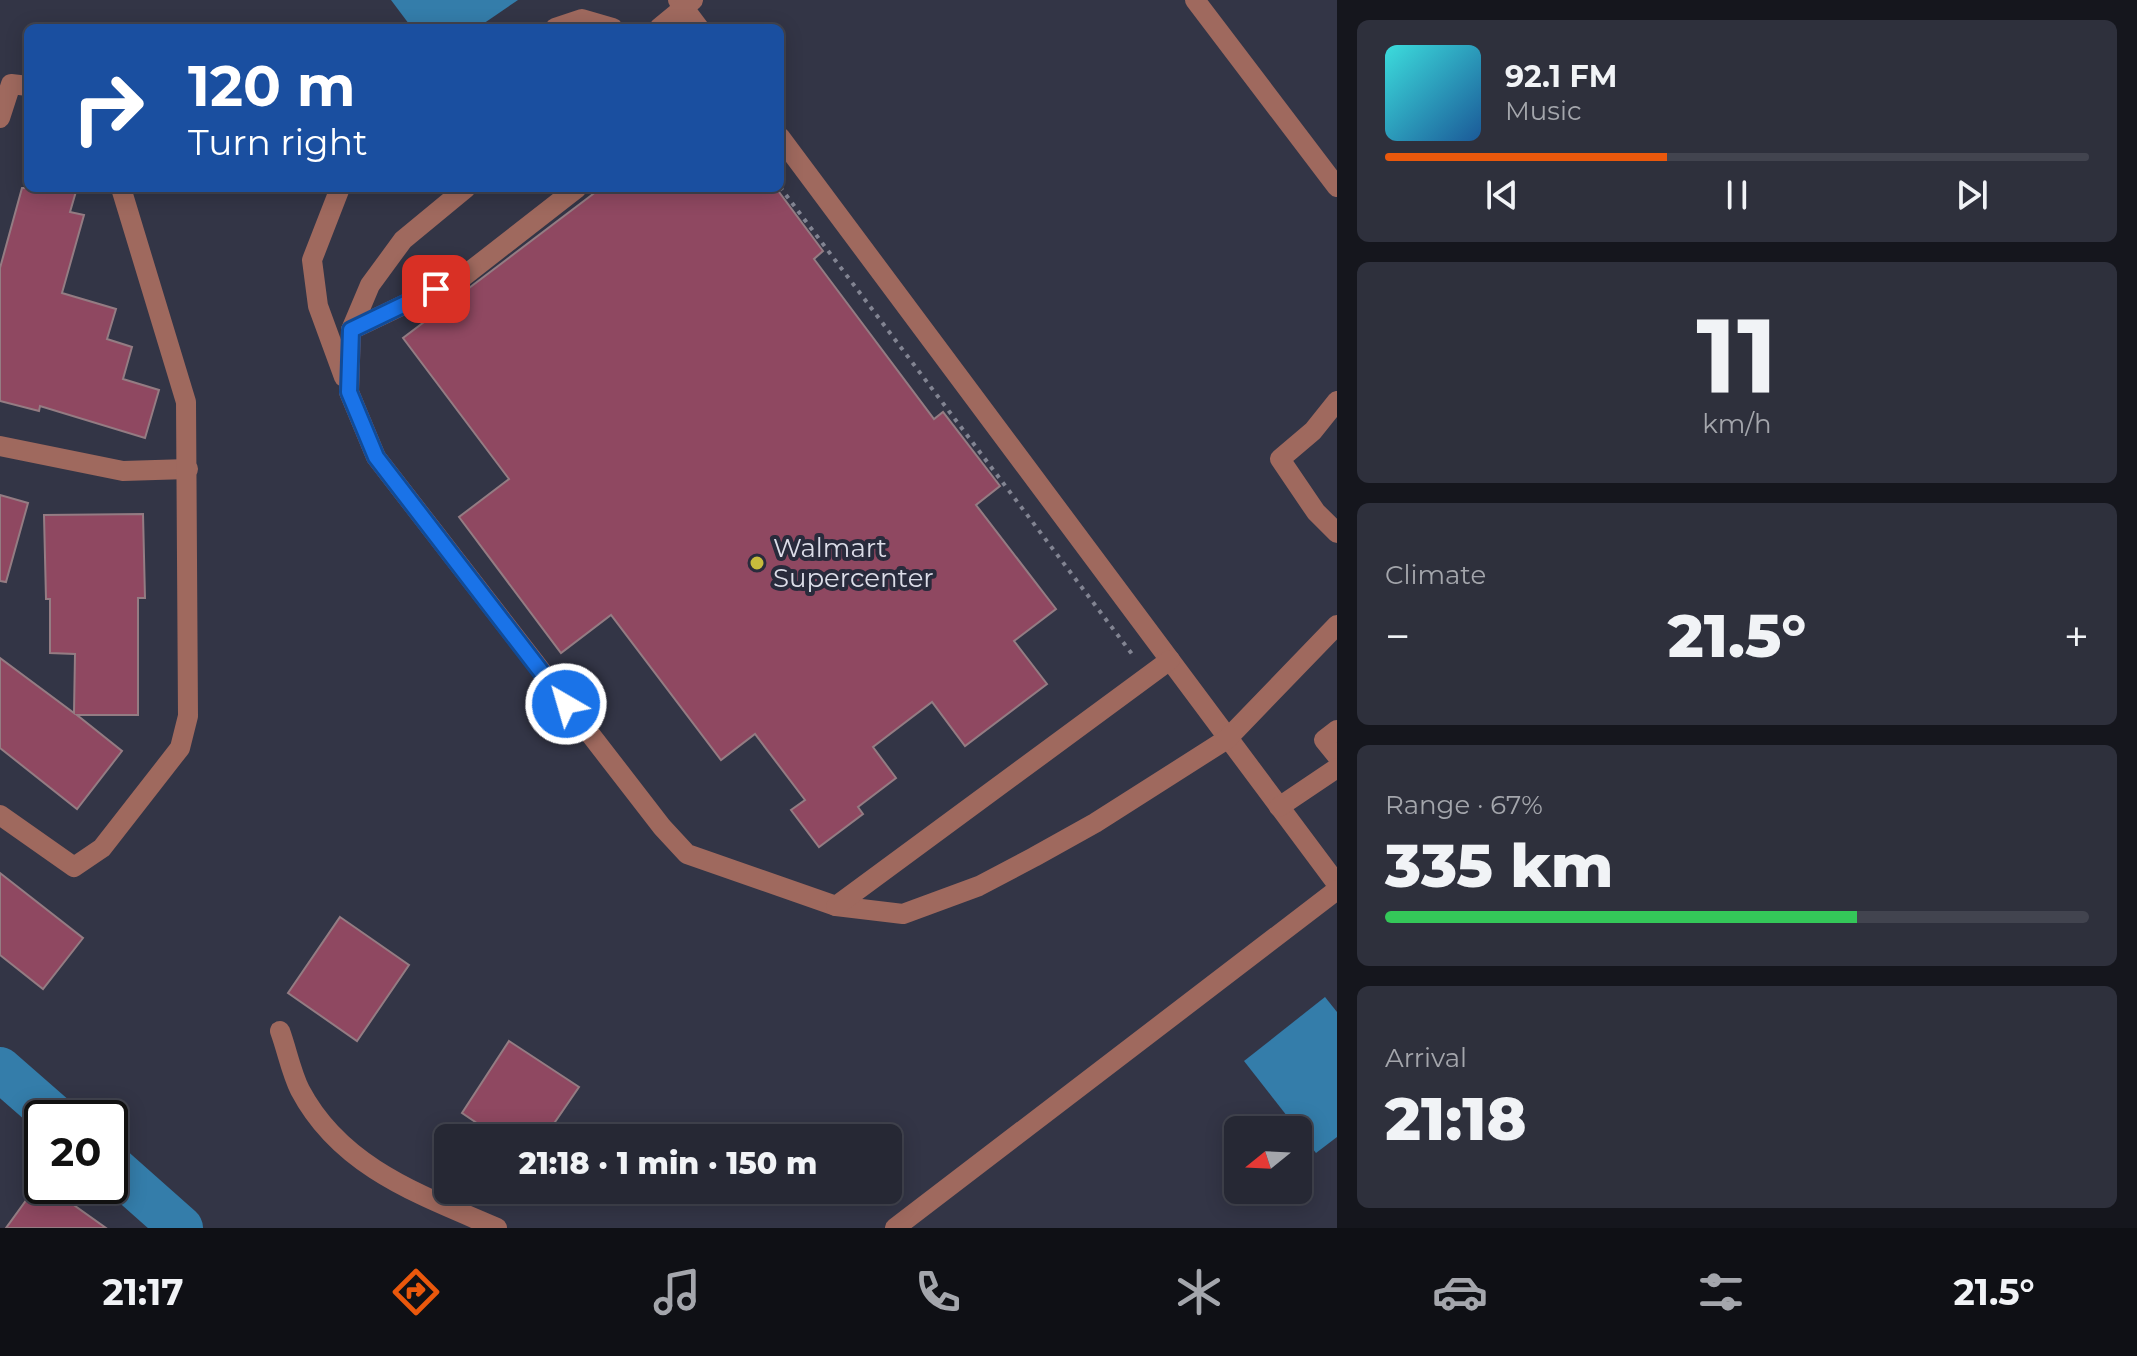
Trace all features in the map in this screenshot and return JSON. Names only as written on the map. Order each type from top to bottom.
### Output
[{"type":"lane","points":[[1195,0],[1337,187]]},
{"type":"lane","points":[[663,24],[685,2],[697,24]]},
{"type":"lane","points":[[567,24],[582,19],[599,24]]},
{"type":"lane","points":[[0,118],[11,84],[24,86]]},
{"type":"lane","points":[[784,142],[1337,887],[895,1228]]},
{"type":"lane","points":[[0,815],[74,867],[102,848],[180,748],[188,716],[186,402],[122,192]]},
{"type":"lane","points":[[338,192],[312,260],[318,306],[376,457],[662,827],[687,854],[836,906],[903,914],[979,886],[1095,823],[1227,739],[1337,625]]},
{"type":"lane","points":[[349,392],[351,330],[370,285],[403,240],[461,192]]},
{"type":"lane","points":[[351,330],[464,276],[572,192]]},
{"type":"lane","points":[[1337,401],[1313,431],[1280,459],[1316,512],[1337,533]]},
{"type":"lane","points":[[0,446],[123,471],[188,469]]},
{"type":"lane","points":[[836,906],[1170,660]]},
{"type":"lane","points":[[1337,730],[1324,740],[1337,756]]},
{"type":"lane","points":[[1279,807],[1337,768]]},
{"type":"lane","points":[[280,1031],[299,1089],[331,1135],[387,1180],[497,1228]]},
{"type":"path","points":[[784,192],[1136,660]]},
{"type":"water","points":[[391,0],[518,0],[483,24],[409,24]]},
{"type":"water","points":[[1325,997],[1337,1012],[1337,1137],[1316,1153],[1312,1148],[1312,1116],[1287,1116],[1244,1061]]},
{"type":"building","points":[[22,188],[24,192],[76,192],[70,212],[84,215],[62,293],[116,309],[107,339],[132,347],[123,379],[159,390],[145,438],[40,406],[39,411],[0,401],[0,268]]},
{"type":"building","name":"Walmart Supercenter","points":[[596,192],[779,192],[823,251],[814,259],[934,419],[943,412],[1000,486],[976,505],[1056,609],[1014,641],[1047,684],[965,746],[932,702],[873,747],[896,778],[858,807],[863,814],[819,847],[791,810],[805,800],[755,734],[721,760],[611,615],[561,653],[459,517],[509,479],[403,338]]},
{"type":"building","points":[[0,495],[28,503],[6,582],[0,581]]},
{"type":"building","points":[[143,514],[145,598],[138,598],[138,715],[77,715],[122,751],[77,809],[0,748],[0,658],[74,713],[75,654],[50,653],[44,515]]},
{"type":"building","points":[[0,873],[83,938],[43,989],[0,955]]},
{"type":"building","points":[[340,917],[409,965],[357,1041],[288,993]]},
{"type":"building","points":[[509,1041],[579,1087],[554,1124],[478,1124],[462,1113]]},
{"type":"building","points":[[24,1203],[72,1204],[106,1228],[6,1228]]},
{"type":"waterway","points":[[0,1069],[35,1100]]},
{"type":"waterway","points":[[128,1181],[181,1228]]},
{"type":"place","name":"Walmart Supercenter","points":[[757,563]]},
{"type":"route","points":[[436,289],[351,330],[349,392],[376,457],[566,704]]}]
